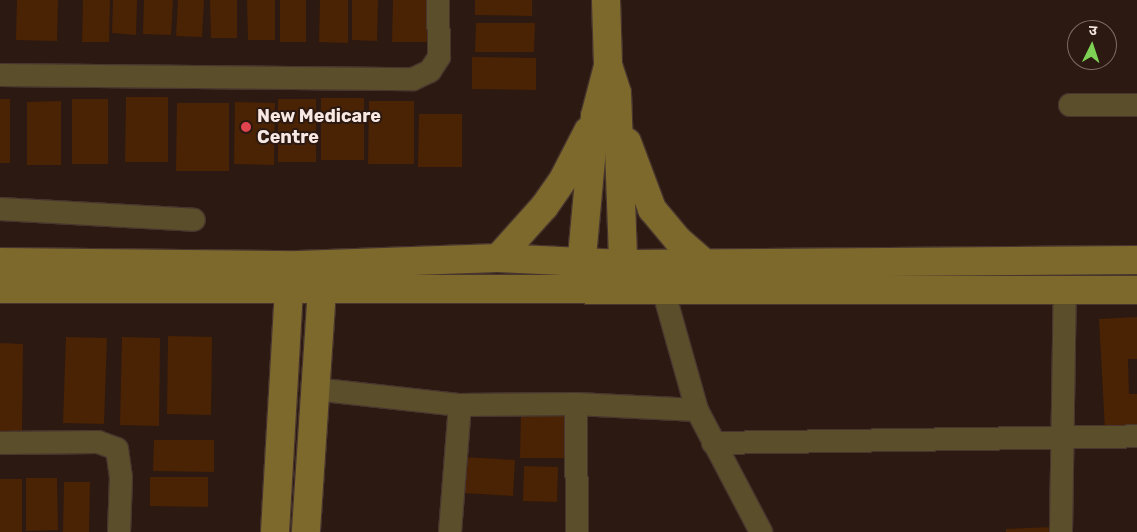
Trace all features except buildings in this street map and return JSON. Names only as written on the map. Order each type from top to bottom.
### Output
[{"type":"main road","points":[[606,0],[607,116],[624,276]]},
{"type":"main road","points":[[498,258],[559,185],[607,116]]},
{"type":"main road","points":[[579,287],[607,116]]},
{"type":"main road","points":[[607,116],[652,209],[678,240],[704,263]]},
{"type":"main road","points":[[0,262],[306,265],[498,258],[582,260],[664,289],[1137,290]]},
{"type":"main road","points":[[0,288],[322,289],[579,287],[624,276],[704,263],[1137,260]]},
{"type":"main road","points":[[275,532],[289,289],[306,265]]},
{"type":"main road","points":[[306,265],[322,289],[306,532]]},
{"type":"street","points":[[0,75],[413,79],[430,71],[439,56],[438,0]]},
{"type":"street","points":[[1070,105],[1137,105]]},
{"type":"street","points":[[0,209],[194,220]]},
{"type":"street","points":[[664,289],[697,410],[761,532]]},
{"type":"street","points":[[1061,532],[1065,290]]},
{"type":"street","points":[[314,390],[460,405],[576,404],[697,410]]},
{"type":"street","points":[[576,404],[577,532]]},
{"type":"street","points":[[450,532],[460,405]]},
{"type":"street","points":[[713,443],[1137,436]]},
{"type":"street","points":[[0,443],[98,442],[116,449],[121,478],[119,532]]},
{"type":"place","name":"New Medicare Centre","points":[[246,127]]}]
